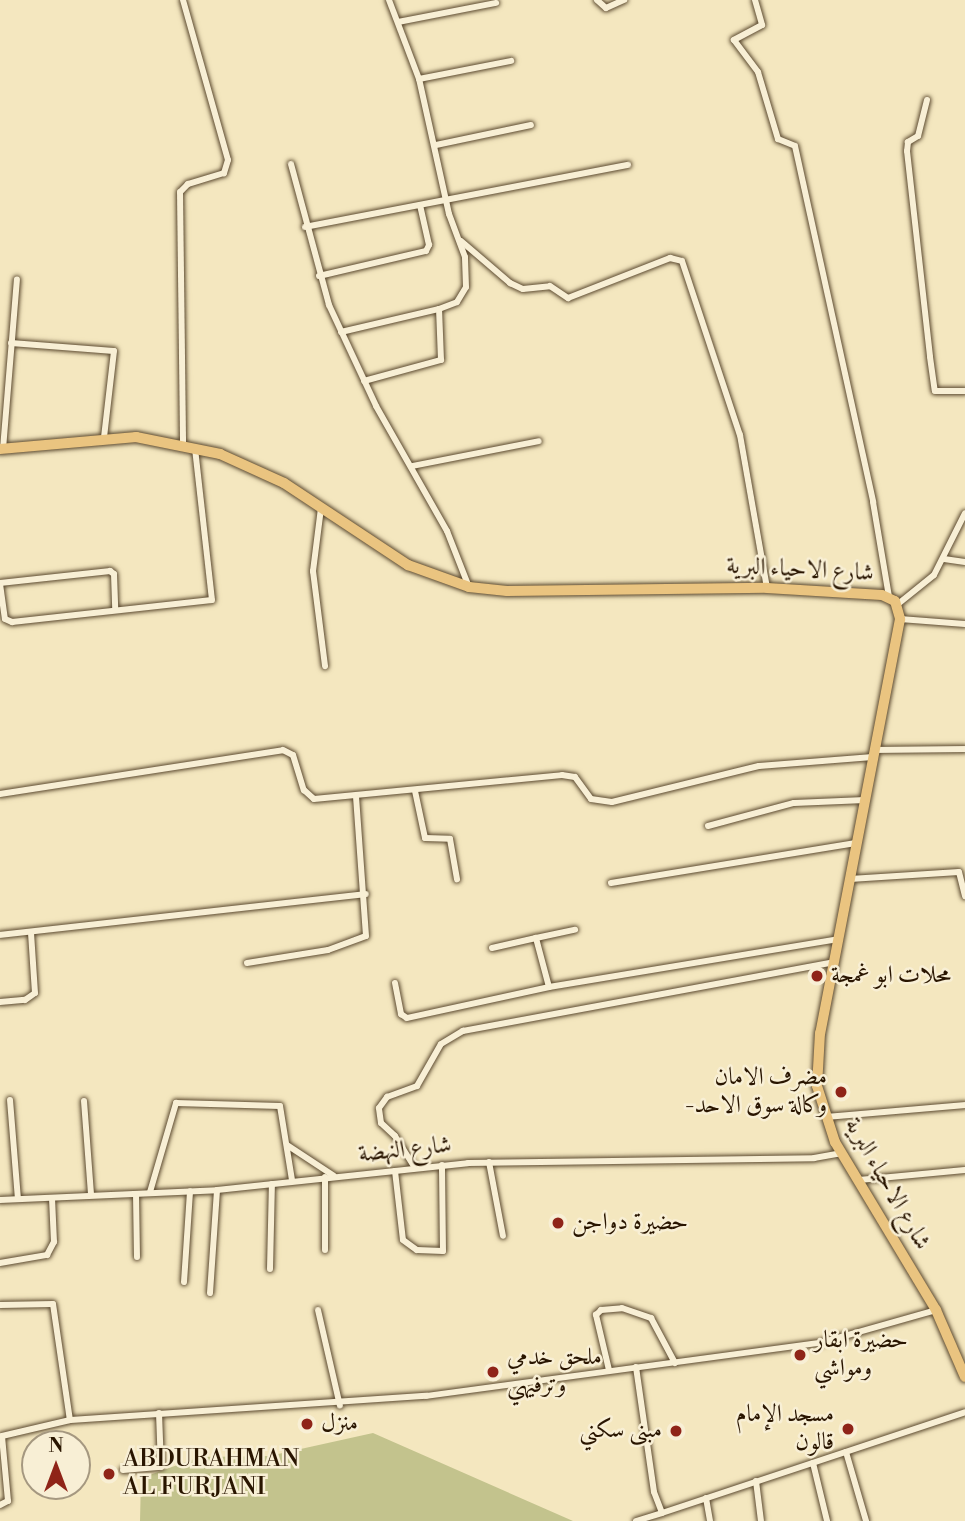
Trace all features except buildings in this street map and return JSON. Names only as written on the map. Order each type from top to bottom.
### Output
[{"type":"main road","name":"شارع الاحياء البرية","points":[[1,449],[104,438],[183,444],[246,463],[419,571],[470,587],[507,591],[767,588],[889,597],[898,604],[900,619],[817,1062],[824,1117],[841,1153],[936,1310],[965,1377]]},
{"type":"street","points":[[183,0],[228,160],[224,173],[188,184],[180,192],[183,444]]},
{"type":"street","points":[[341,332],[439,309],[457,302],[466,288],[461,242],[447,202],[419,79],[389,0]]},
{"type":"street","points":[[597,0],[606,8],[624,0]]},
{"type":"street","points":[[755,0],[762,25],[734,40],[758,72],[778,138],[795,146],[873,502],[889,597]]},
{"type":"street","points":[[398,22],[496,3]]},
{"type":"street","points":[[419,79],[511,61]]},
{"type":"street","points":[[927,100],[918,136],[908,142],[907,151],[930,357],[936,391],[965,391]]},
{"type":"street","points":[[436,145],[531,125]]},
{"type":"street","points":[[291,164],[319,276],[341,332],[364,381],[412,466],[470,587]]},
{"type":"street","points":[[305,227],[447,202],[628,165]]},
{"type":"street","points":[[319,276],[426,251],[429,245],[420,205]]},
{"type":"street","points":[[461,242],[510,283],[523,289],[550,286],[568,298],[670,258],[682,261],[740,435],[767,588]]},
{"type":"street","points":[[1,449],[17,280]]},
{"type":"street","points":[[364,381],[441,360],[439,309]]},
{"type":"street","points":[[11,344],[114,351],[104,438]]},
{"type":"street","points":[[412,466],[539,441]]},
{"type":"street","points":[[115,608],[114,574],[110,570],[0,584],[8,621],[214,597],[195,448]]},
{"type":"street","points":[[321,508],[313,571],[326,666]]},
{"type":"street","points":[[898,604],[926,584],[944,559],[965,513]]},
{"type":"street","points":[[944,559],[965,562]]},
{"type":"street","points":[[900,619],[965,624]]},
{"type":"street","points":[[0,794],[283,750],[293,755],[304,790],[314,799],[562,775],[575,777],[591,799],[612,802],[759,766],[874,753],[965,749]]},
{"type":"street","points":[[415,791],[425,838],[450,839],[457,879]]},
{"type":"street","points":[[247,963],[362,939],[368,932],[356,797]]},
{"type":"street","points":[[708,826],[794,803],[865,800]]},
{"type":"street","points":[[611,883],[856,843]]},
{"type":"street","points":[[850,879],[959,872],[965,896]]},
{"type":"street","points":[[0,935],[366,894]]},
{"type":"street","points":[[492,948],[575,930]]},
{"type":"street","points":[[0,1002],[24,1000],[35,993],[31,932]]},
{"type":"street","points":[[536,938],[549,987]]},
{"type":"street","points":[[395,983],[401,1014],[407,1018],[549,987],[839,939]]},
{"type":"street","points":[[415,1168],[395,1136],[381,1123],[381,1104],[387,1097],[417,1086],[441,1044],[463,1031],[835,962]]},
{"type":"street","points":[[10,1100],[19,1199]]},
{"type":"street","points":[[84,1101],[91,1195]]},
{"type":"street","points":[[150,1192],[173,1104],[275,1104],[282,1109],[292,1180]]},
{"type":"street","points":[[824,1117],[965,1105]]},
{"type":"street","points":[[287,1144],[334,1177]]},
{"type":"street","name":"شارع النهضة","points":[[0,1200],[217,1190],[292,1180],[489,1162],[814,1158],[841,1153]]},
{"type":"street","points":[[489,1162],[503,1236]]},
{"type":"street","points":[[396,1171],[403,1240],[417,1250],[443,1251],[442,1165]]},
{"type":"street","points":[[859,1180],[965,1170]]},
{"type":"street","points":[[325,1177],[325,1250]]},
{"type":"street","points":[[270,1269],[272,1184]]},
{"type":"street","points":[[210,1293],[217,1190]]},
{"type":"street","points":[[184,1282],[190,1191]]},
{"type":"street","points":[[136,1194],[137,1257]]},
{"type":"street","points":[[0,1263],[47,1255],[54,1242],[52,1198]]},
{"type":"street","points":[[0,1305],[53,1304],[70,1420]]},
{"type":"street","points":[[609,1370],[596,1315],[601,1310],[622,1308],[651,1318],[675,1363]]},
{"type":"street","points":[[318,1310],[340,1405]]},
{"type":"street","points":[[0,1505],[8,1501],[2,1436],[70,1420],[340,1405],[675,1363],[823,1342],[936,1310]]},
{"type":"street","points":[[636,1367],[654,1492],[662,1513]]},
{"type":"street","points":[[636,1521],[965,1412]]},
{"type":"street","points":[[124,1470],[162,1467],[159,1413]]},
{"type":"street","points":[[846,1452],[866,1521]]},
{"type":"street","points":[[813,1463],[827,1521]]},
{"type":"street","points":[[756,1481],[761,1521]]},
{"type":"street","points":[[706,1498],[710,1521]]},
{"type":"green space","points":[[373,1433],[573,1521],[140,1521],[141,1478],[200,1457],[269,1456]]},
{"type":"place","name":"محلات ابو غمجة","points":[[817,976]]},
{"type":"place","name":"مضرف الامان -وكالة سوق الاحد","points":[[841,1092]]},
{"type":"place","name":"حضيرة دواجن","points":[[558,1223]]},
{"type":"place","name":"حضيرة ابقار ومواشي","points":[[800,1355]]},
{"type":"place","name":"ملحق خدمي وترفيهي","points":[[493,1372]]},
{"type":"place","name":"منزل","points":[[307,1424]]},
{"type":"place","name":"مسجد الإمام قالون","points":[[848,1429]]},
{"type":"place","name":"مبنى سكني","points":[[676,1431]]},
{"type":"place","name":"ABDURAHMAN AL FURJANI","points":[[109,1474]]}]
